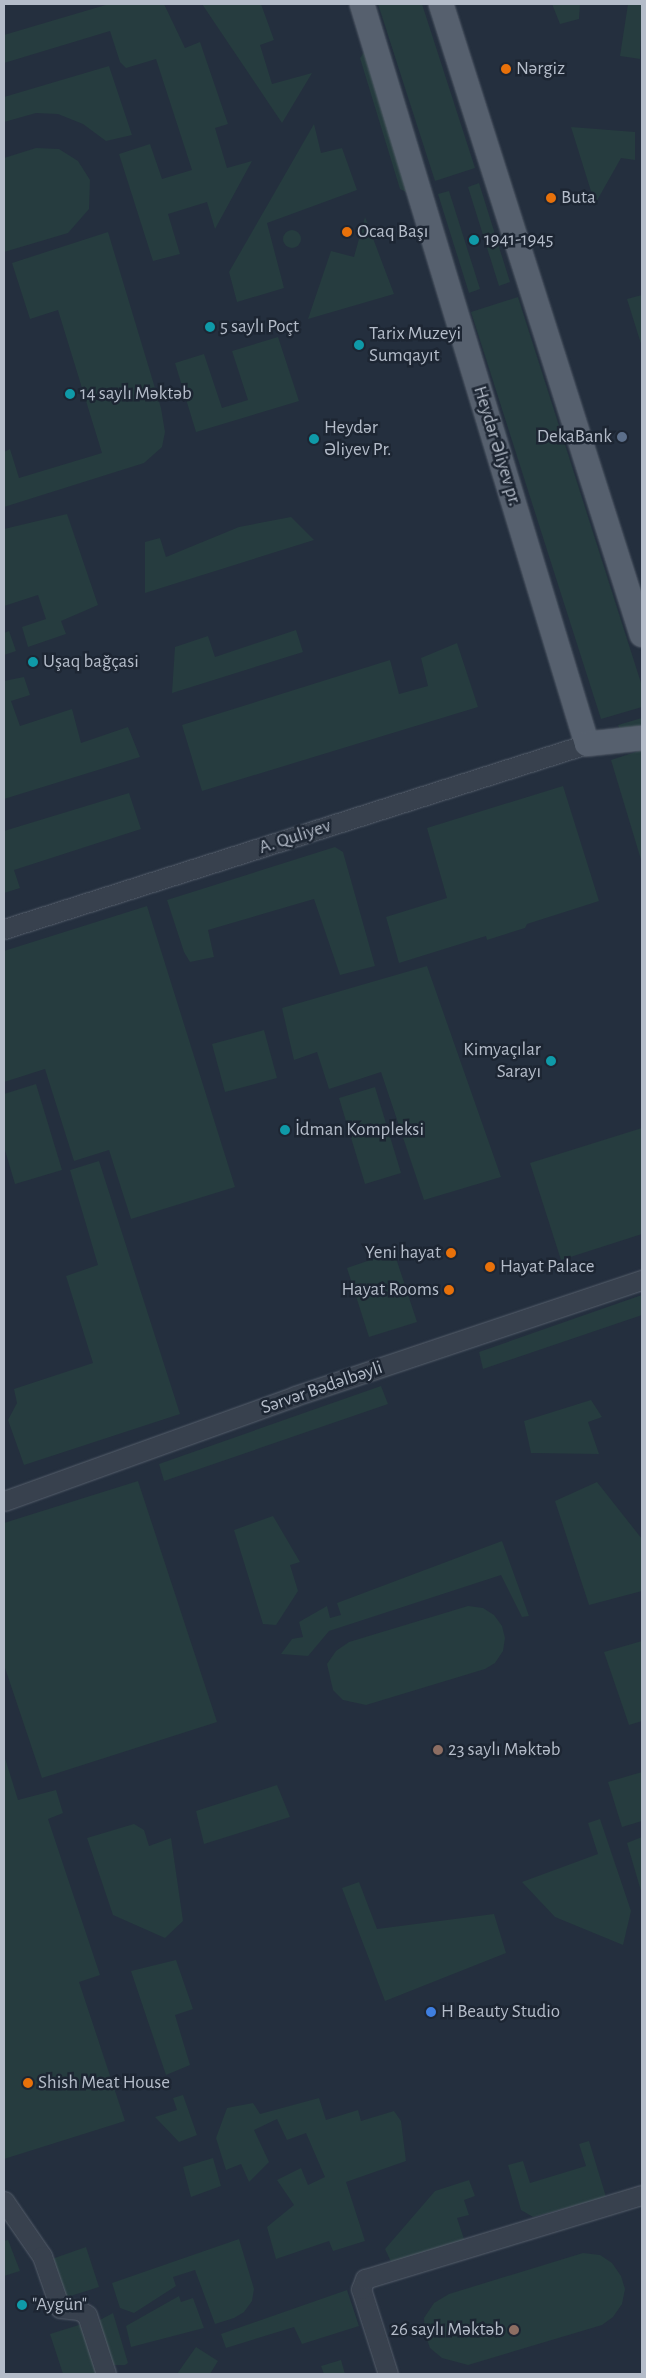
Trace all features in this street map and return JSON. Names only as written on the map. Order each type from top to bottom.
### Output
[{"type":"main road","name":"Heydər Əliyev pr.","points":[[362,4],[587,744]]},
{"type":"main road","points":[[441,4],[642,635]]},
{"type":"main road","points":[[587,744],[642,738]]},
{"type":"street","name":"A. Quliyev","points":[[4,929],[587,744]]},
{"type":"street","name":"Sərvər Bədəlbəyli","points":[[4,1501],[295,1396],[642,1280]]},
{"type":"street","points":[[388,2374],[361,2289],[365,2279],[642,2195]]},
{"type":"street","points":[[4,2201],[42,2256],[60,2308],[78,2310],[87,2315],[106,2374]]},
{"type":"green space","points":[[109,4],[164,4],[185,48],[200,42],[228,124],[215,128],[227,168],[252,161],[215,229],[207,202],[168,214],[180,254],[153,261],[119,154],[150,144],[162,179],[192,170],[156,59],[126,68],[120,62],[110,31],[4,63],[4,35]]},
{"type":"green space","points":[[202,4],[261,4],[274,40],[260,45],[272,84],[312,73],[282,123]]},
{"type":"green space","points":[[378,4],[422,4],[475,168],[435,181]]},
{"type":"green space","points":[[552,4],[580,4],[579,19],[560,24]]},
{"type":"green space","points":[[628,4],[642,4],[640,59],[620,56]]},
{"type":"green space","points":[[368,47],[414,196],[400,189],[360,58]]},
{"type":"green space","points":[[109,66],[132,135],[106,141],[83,124],[58,114],[36,113],[4,122],[4,97]]},
{"type":"green space","points":[[314,124],[321,153],[342,148],[357,190],[267,223],[284,288],[237,302],[229,272]]},
{"type":"green space","points":[[571,127],[635,132],[635,160],[621,158],[595,204]]},
{"type":"green space","points":[[36,148],[59,149],[78,161],[90,180],[89,209],[68,233],[4,252],[4,158]]},
{"type":"green space","points":[[479,183],[510,282],[499,286],[468,187]]},
{"type":"green space","points":[[449,191],[480,289],[469,293],[438,194]]},
{"type":"green space","points":[[365,217],[394,294],[308,319],[331,251],[354,257]]},
{"type":"green space","points":[[288,230],[296,230],[301,235],[299,246],[288,248],[283,243],[283,235]]},
{"type":"green space","points":[[108,232],[161,408],[165,432],[162,447],[144,463],[4,507],[4,452],[10,449],[19,478],[102,453],[58,310],[30,319],[12,263]]},
{"type":"green space","points":[[642,295],[642,347],[627,299]]},
{"type":"green space","points":[[518,297],[642,686],[642,707],[601,719],[471,312]]},
{"type":"green space","points":[[278,337],[299,401],[196,432],[175,363],[204,354],[222,408],[248,400],[232,351]]},
{"type":"green space","points":[[67,514],[98,605],[61,621],[66,634],[28,647],[22,627],[46,619],[38,595],[4,606],[4,529]]},
{"type":"green space","points":[[291,517],[314,540],[145,593],[145,542],[160,538],[166,557],[239,527]]},
{"type":"green space","points":[[296,630],[303,652],[172,693],[175,647],[208,636],[215,657]]},
{"type":"green space","points":[[9,631],[16,651],[4,655],[4,633]]},
{"type":"green space","points":[[457,643],[478,707],[202,791],[182,725],[390,660],[399,694],[428,686],[421,658]]},
{"type":"green space","points":[[24,677],[30,695],[11,701],[20,726],[72,709],[81,743],[128,727],[140,757],[4,799],[4,681]]},
{"type":"green space","points":[[642,718],[642,729],[622,735],[618,725]]},
{"type":"green space","points":[[642,750],[642,863],[611,760]]},
{"type":"green space","points":[[563,786],[599,901],[527,924],[525,928],[487,940],[486,936],[399,963],[386,917],[447,898],[427,828]]},
{"type":"green space","points":[[129,793],[141,829],[14,870],[20,888],[4,893],[4,831]]},
{"type":"green space","points":[[335,847],[343,852],[375,966],[340,975],[314,899],[208,930],[214,957],[190,962],[184,952],[167,900]]},
{"type":"green space","points":[[147,906],[235,1187],[131,1219],[109,1150],[74,1161],[45,1069],[4,1082],[4,951]]},
{"type":"green space","points":[[427,966],[501,1177],[424,1200],[381,1072],[329,1089],[317,1052],[294,1060],[282,1008]]},
{"type":"green space","points":[[264,1030],[277,1078],[225,1092],[212,1044]]},
{"type":"green space","points":[[36,1084],[62,1170],[15,1184],[4,1147],[4,1094]]},
{"type":"green space","points":[[375,1087],[401,1173],[365,1184],[339,1098]]},
{"type":"green space","points":[[642,1128],[642,1234],[561,1260],[530,1163]]},
{"type":"green space","points":[[99,1161],[180,1414],[24,1465],[8,1420],[17,1403],[14,1389],[93,1363],[66,1276],[98,1265],[70,1170]]},
{"type":"green space","points":[[394,1252],[417,1322],[369,1337],[347,1268]]},
{"type":"green space","points":[[642,1295],[642,1315],[483,1369],[479,1352]]},
{"type":"green space","points":[[381,1386],[388,1404],[164,1481],[159,1464]]},
{"type":"green space","points":[[591,1400],[602,1417],[588,1422],[599,1454],[531,1453],[524,1421]]},
{"type":"green space","points":[[138,1481],[217,1722],[42,1778],[4,1665],[4,1523]]},
{"type":"green space","points":[[597,1482],[642,1539],[642,1591],[589,1605],[555,1501]]},
{"type":"green space","points":[[273,1516],[300,1562],[290,1565],[298,1591],[276,1625],[263,1624],[234,1530]]},
{"type":"green space","points":[[502,1541],[529,1616],[522,1617],[501,1575],[329,1631],[308,1656],[281,1654],[292,1639],[303,1637],[299,1622],[327,1606],[330,1618],[341,1615],[337,1603]]},
{"type":"green space","points":[[468,1606],[483,1608],[494,1615],[502,1626],[505,1638],[503,1651],[495,1663],[485,1669],[366,1705],[343,1700],[333,1690],[327,1664],[336,1651],[349,1642]]},
{"type":"green space","points":[[642,1641],[642,1721],[629,1725],[604,1652]]},
{"type":"green space","points":[[4,1755],[18,1800],[56,1790],[63,1813],[48,1819],[100,1975],[79,1982],[125,2121],[4,2159]]},
{"type":"green space","points":[[642,1772],[642,1821],[622,1827],[608,1782]]},
{"type":"green space","points":[[277,1785],[290,1817],[204,1844],[196,1811]]},
{"type":"green space","points":[[600,1819],[631,1911],[623,1945],[555,1917],[522,1882],[598,1854],[588,1823]]},
{"type":"green space","points":[[134,1824],[144,1830],[149,1846],[171,1838],[183,1921],[165,1938],[113,1915],[87,1838]]},
{"type":"green space","points":[[642,1837],[642,1890],[641,1891],[627,1843]]},
{"type":"green space","points":[[359,1882],[377,1929],[494,1914],[506,1953],[385,2001],[342,1888]]},
{"type":"green space","points":[[176,1960],[193,2009],[175,2015],[190,2065],[166,2075],[131,1971]]},
{"type":"green space","points":[[183,2095],[197,2135],[179,2142],[155,2117],[177,2110],[173,2098]]},
{"type":"green space","points":[[319,2098],[326,2120],[358,2110],[361,2121],[394,2111],[401,2121],[406,2161],[346,2182],[365,2241],[333,2251],[329,2241],[276,2259],[267,2227],[294,2205],[277,2180],[301,2168],[308,2185],[325,2177],[306,2133],[287,2140],[277,2119],[254,2130],[269,2162],[249,2182],[241,2164],[226,2170],[216,2138],[227,2108],[253,2103],[260,2114]]},
{"type":"green space","points":[[589,2141],[606,2197],[533,2217],[521,2210],[508,2165],[523,2161],[530,2183],[586,2166],[579,2144]]},
{"type":"green space","points":[[213,2158],[221,2186],[191,2197],[183,2167]]},
{"type":"green space","points":[[469,2180],[475,2196],[464,2200],[469,2215],[457,2218],[465,2242],[392,2264],[385,2249],[435,2191]]},
{"type":"green space","points":[[239,2239],[254,2289],[252,2301],[244,2312],[234,2318],[215,2324],[195,2270],[173,2277],[176,2286],[134,2313],[120,2308],[112,2283]]},
{"type":"green space","points":[[8,2240],[20,2271],[4,2276],[4,2241]]},
{"type":"green space","points":[[86,2247],[99,2287],[64,2298],[49,2260]]},
{"type":"green space","points":[[583,2253],[600,2255],[612,2263],[621,2276],[625,2289],[622,2304],[613,2317],[602,2325],[468,2365],[442,2358],[430,2348],[425,2334],[424,2318],[434,2303],[449,2294]]},
{"type":"green space","points":[[347,2290],[359,2326],[302,2344],[294,2327],[226,2348],[221,2334]]},
{"type":"green space","points":[[179,2296],[181,2302],[193,2298],[204,2328],[131,2347],[126,2326]]},
{"type":"green space","points":[[113,2313],[128,2363],[125,2365],[112,2365],[96,2322]]},
{"type":"green space","points":[[82,2324],[98,2374],[63,2374],[50,2334]]},
{"type":"green space","points":[[196,2347],[218,2361],[210,2374],[177,2374]]},
{"type":"green space","points":[[341,2360],[345,2374],[324,2374],[321,2366]]},
{"type":"place","name":"Nərgiz","points":[[506,69]]},
{"type":"place","name":"Buta","points":[[551,198]]},
{"type":"place","name":"Ocaq Başı","points":[[347,232]]},
{"type":"place","name":"1941-1945","points":[[474,240]]},
{"type":"place","name":"5 saylı Poçt","points":[[210,327]]},
{"type":"place","name":"Tarix Muzeyi Sumqayıt","points":[[359,345]]},
{"type":"place","name":"14 saylı Məktəb","points":[[70,394]]},
{"type":"place","name":"DekaBank","points":[[622,437]]},
{"type":"place","name":"Heydər Əliyev Pr.","points":[[314,439]]},
{"type":"place","name":"Uşaq bağçasi","points":[[33,662]]},
{"type":"place","name":"Kimyaçılar Sarayı","points":[[551,1061]]},
{"type":"place","name":"İdman Kompleksi","points":[[285,1130]]},
{"type":"place","name":"Yeni hayat","points":[[451,1253]]},
{"type":"place","name":"Hayat Palace","points":[[490,1267]]},
{"type":"place","name":"Hayat Rooms","points":[[449,1290]]},
{"type":"place","name":"23 saylı Məktəb","points":[[438,1750]]},
{"type":"place","name":"H Beauty Studio","points":[[431,2012]]},
{"type":"place","name":"Shish Meat House","points":[[28,2083]]},
{"type":"place","name":"\"Aygün\"","points":[[22,2305]]},
{"type":"place","name":"26 saylı Məktəb","points":[[514,2330]]}]
